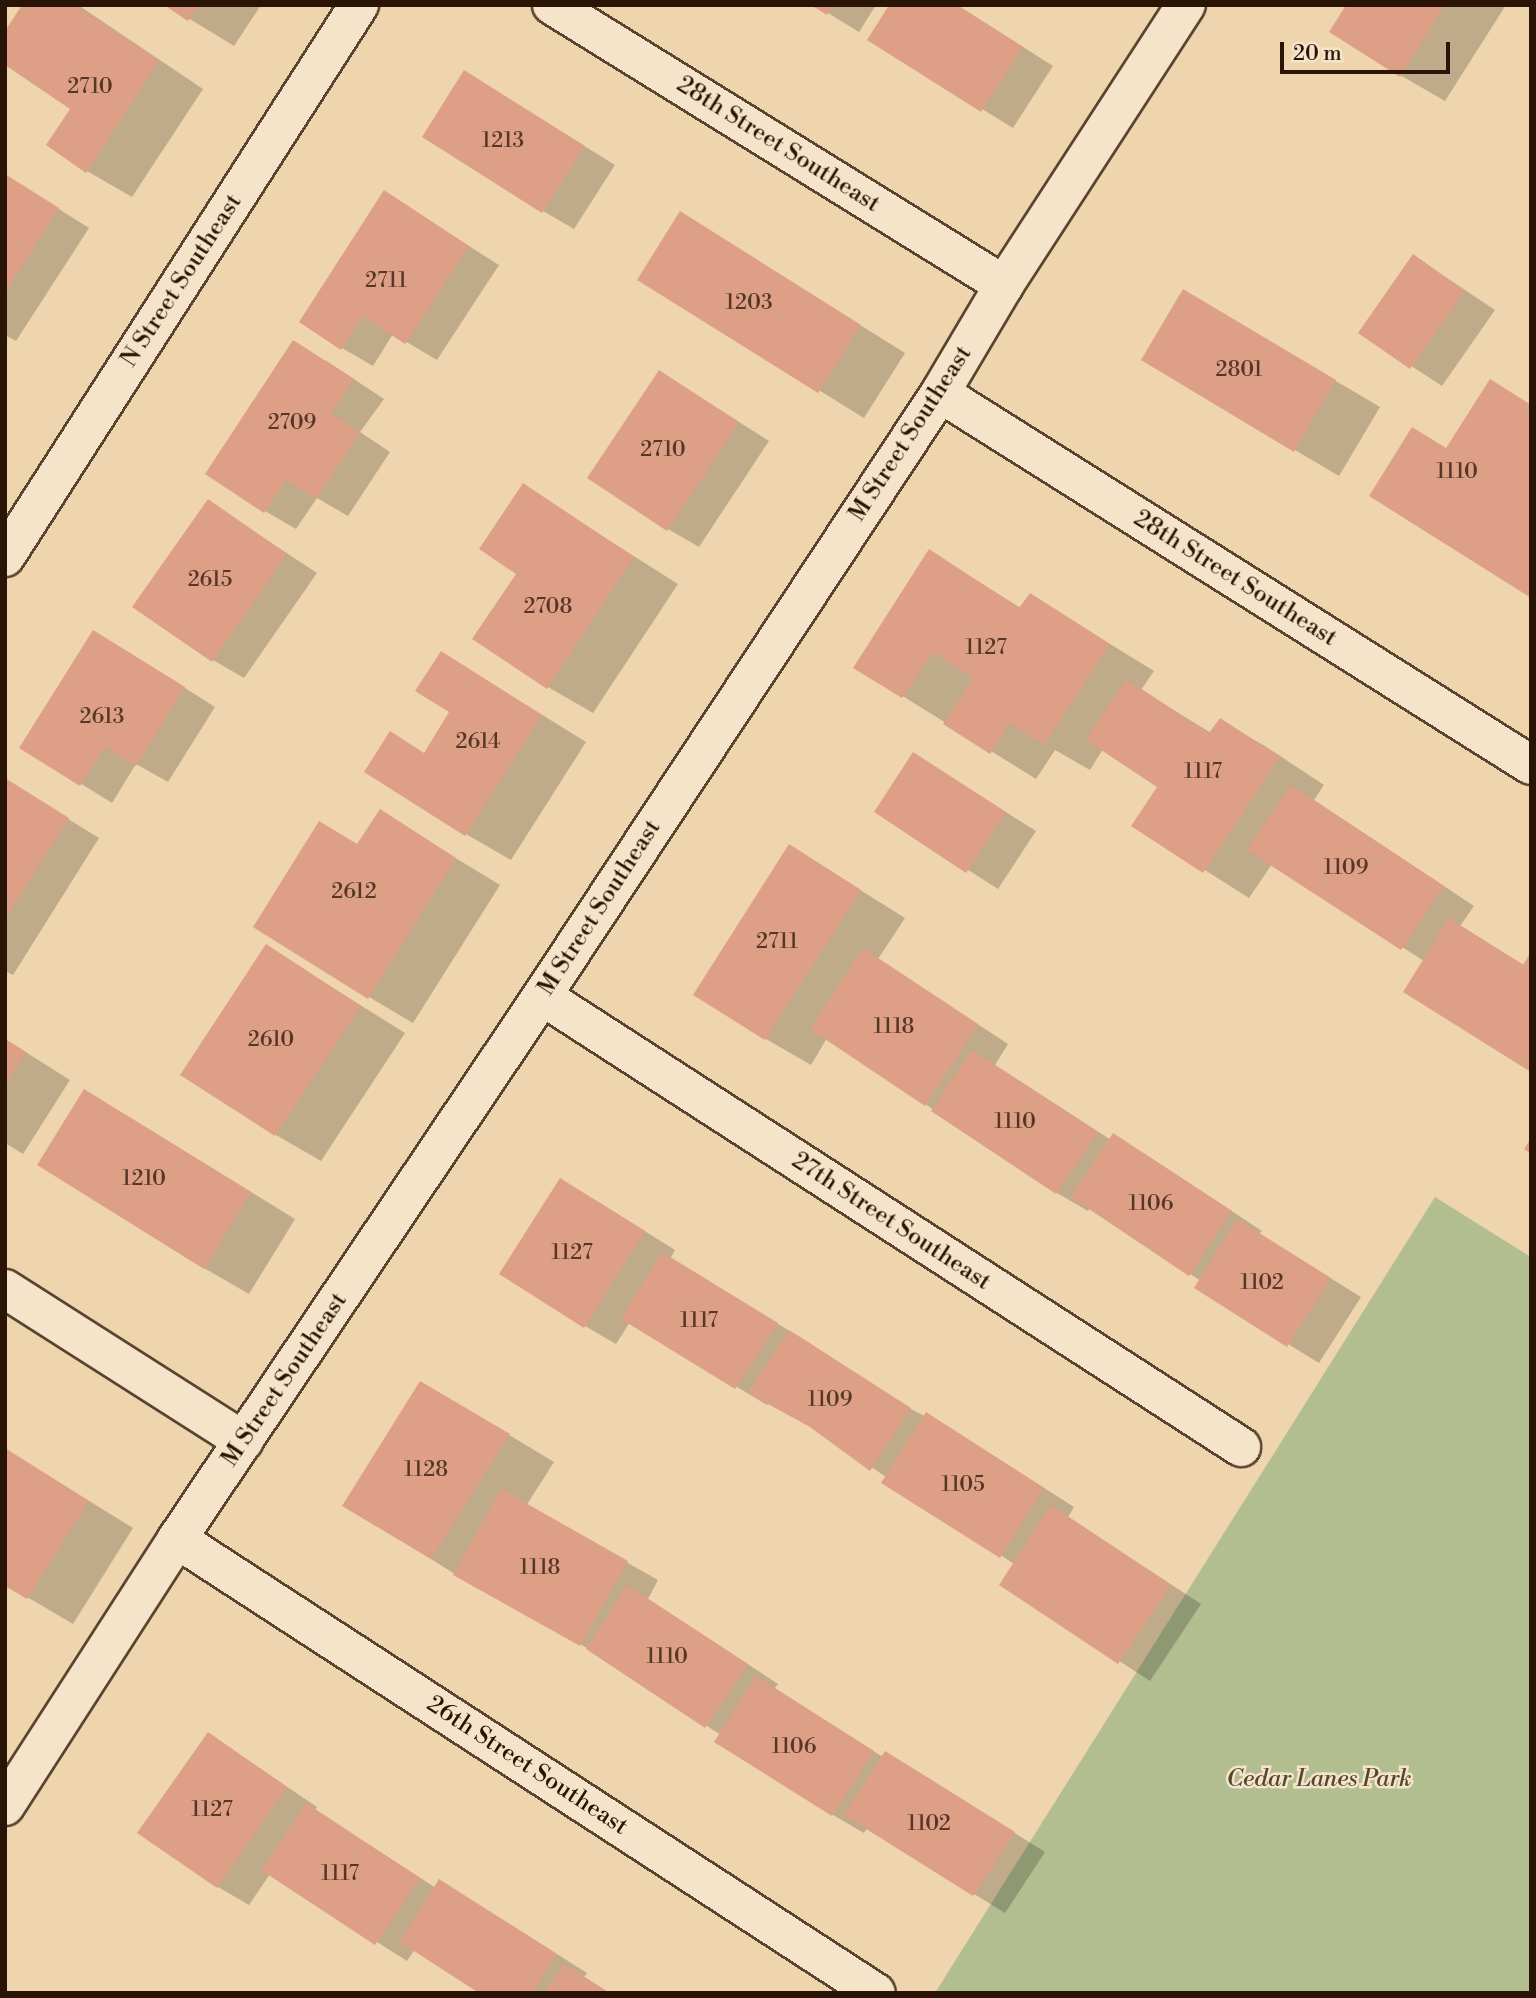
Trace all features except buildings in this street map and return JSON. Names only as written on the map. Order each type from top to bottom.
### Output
[{"type":"street","name":"N Street Southeast","points":[[5,557],[359,5]]},
{"type":"street","name":"28th Street Southeast","points":[[552,5],[1004,285]]},
{"type":"street","name":"M Street Southeast","points":[[5,1806],[177,1539],[542,996],[940,393],[1004,285],[1186,5]]},
{"type":"street","name":"28th Street Southeast","points":[[940,393],[1531,765]]},
{"type":"street","name":"27th Street Southeast","points":[[542,996],[1241,1447]]},
{"type":"street","points":[[5,1289],[244,1441]]},
{"type":"street","name":"26th Street Southeast","points":[[177,1539],[876,1993]]},
{"type":"green space","name":"Cedar Lanes Park","points":[[1435,1197],[1531,1257],[1531,1993],[935,1993]]}]
